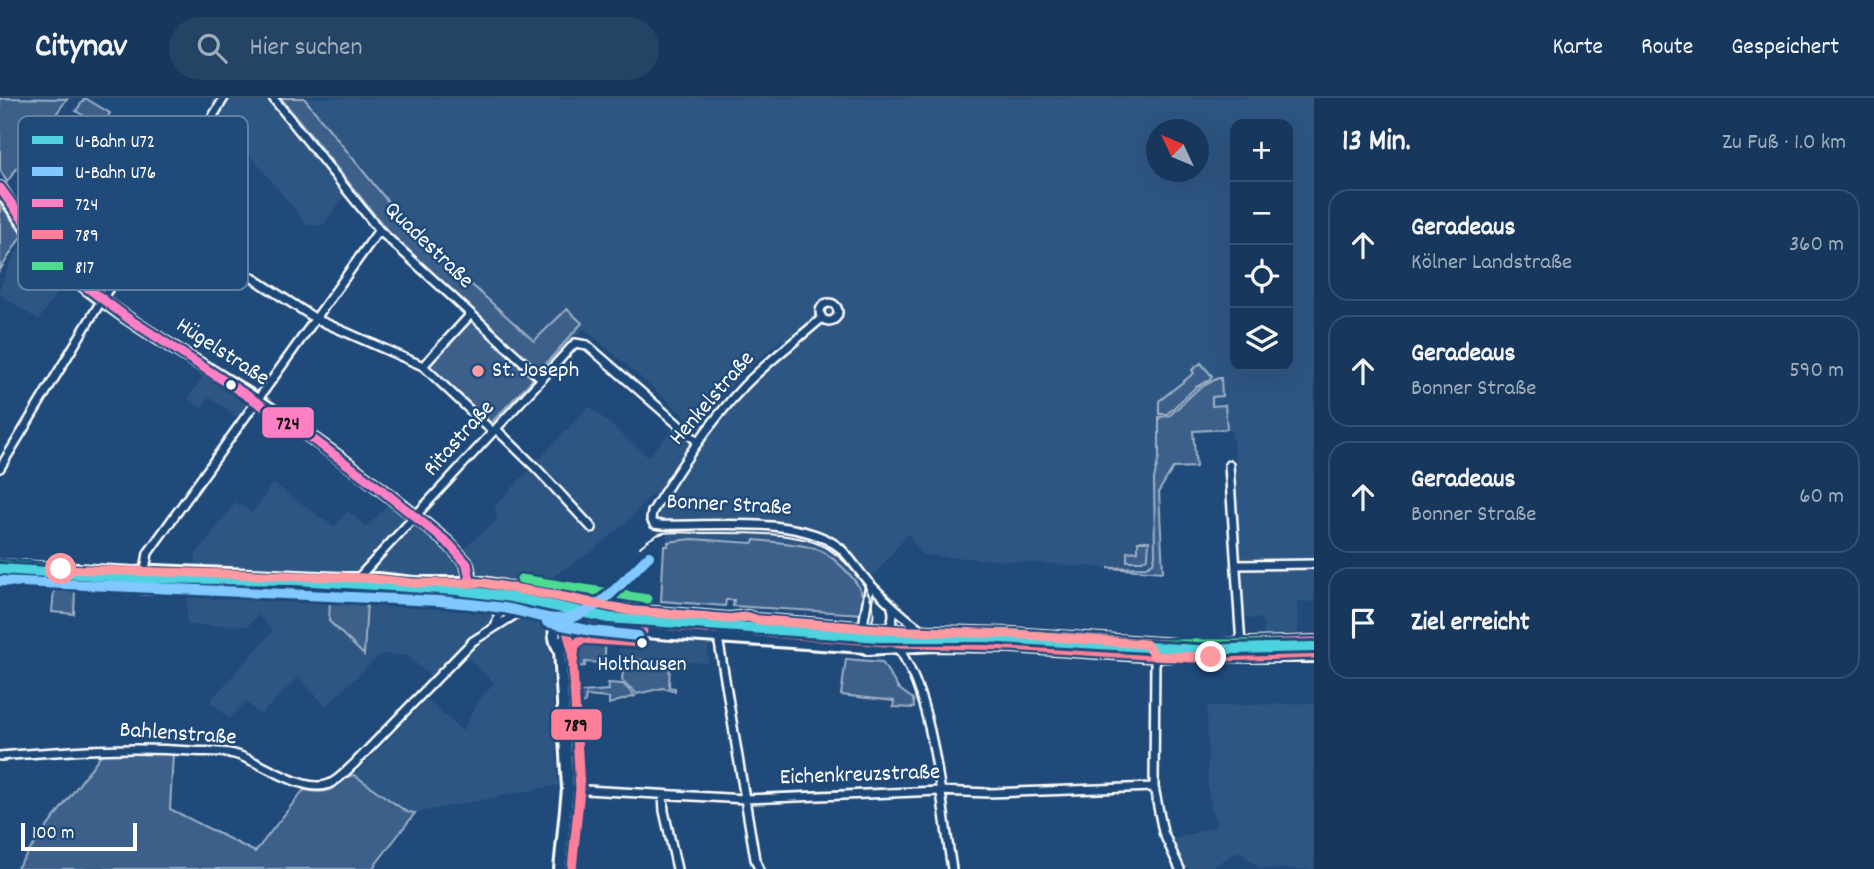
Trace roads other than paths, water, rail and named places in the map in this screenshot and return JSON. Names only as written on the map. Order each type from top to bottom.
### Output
[{"type":"main road","name":"Hügelstraße","points":[[0,188],[18,215]]},
{"type":"main road","name":"Hügelstraße","points":[[90,290],[320,442],[449,544],[463,559],[470,573],[473,594],[487,605]]},
{"type":"main road","points":[[0,566],[358,578],[414,583],[471,582],[634,611],[730,619],[748,617],[757,620]]},
{"type":"main road","points":[[170,587],[168,577],[183,573]]},
{"type":"main road","points":[[0,577],[125,587],[335,592],[349,589],[358,578]]},
{"type":"main road","points":[[335,592],[429,597],[524,609],[578,626],[869,649],[935,645],[1010,646],[1155,656],[1314,656]]},
{"type":"main road","points":[[560,650],[556,644],[556,620],[565,604],[573,600]]},
{"type":"main road","points":[[748,639],[743,634],[742,627],[747,621],[757,620],[1146,644],[1241,645],[1314,642]]},
{"type":"main road","points":[[559,869],[568,789],[560,650],[568,632],[578,626]]},
{"type":"street","points":[[213,116],[224,98]]},
{"type":"street","name":"Quadestraße","points":[[273,98],[379,230],[541,378]]},
{"type":"street","points":[[125,587],[142,582],[148,553],[379,230]]},
{"type":"street","points":[[248,274],[316,318],[423,366],[537,469],[592,528]]},
{"type":"street","points":[[0,468],[106,290]]},
{"type":"street","points":[[423,366],[471,314]]},
{"type":"street","name":"Henkelstraße","points":[[650,519],[697,441],[746,384],[822,318]]},
{"type":"street","name":"Ritastraße","points":[[358,578],[570,347],[578,343],[587,345],[697,441]]},
{"type":"street","points":[[1229,465],[1241,645]]},
{"type":"street","name":"Bonner Straße","points":[[650,519],[654,524],[661,525],[752,526],[806,531],[825,538],[842,550],[892,608],[924,631]]},
{"type":"street","points":[[372,563],[371,572],[378,579]]},
{"type":"street","points":[[1236,565],[1314,565]]},
{"type":"street","points":[[863,626],[870,584]]},
{"type":"street","points":[[487,605],[499,615],[495,628]]},
{"type":"street","points":[[864,647],[876,642],[887,629],[894,618],[892,608]]},
{"type":"street","name":"Bahlenstraße","points":[[0,757],[63,751],[155,748],[235,754],[305,784],[326,786],[354,764],[473,641],[524,609]]},
{"type":"street","points":[[718,637],[755,859],[759,869]]},
{"type":"street","points":[[1146,644],[1155,656],[1154,788],[1163,832],[1180,869]]},
{"type":"street","points":[[899,649],[910,666],[933,747],[952,869]]},
{"type":"street","name":"Eichenkreuzstraße","points":[[568,789],[745,799],[939,791],[989,793],[1154,788]]},
{"type":"street","points":[[663,794],[664,811],[677,869]]},
{"type":"tram line","points":[[640,547],[654,537],[668,532],[780,535],[811,541],[833,552],[845,562],[857,575],[872,603],[873,616],[868,628],[855,636],[824,638],[764,633]]},
{"type":"metro line","name":"U76","points":[[0,581],[439,601],[504,608],[559,619],[578,615],[598,604],[649,556]]},
{"type":"metro line","name":"U72","points":[[0,569],[142,578],[296,580],[458,590],[512,597],[609,618],[881,637],[984,637],[1197,650],[1314,647]]},
{"type":"metro line","name":"U76","points":[[547,622],[638,636]]},
{"type":"place","name":"St. Joseph","points":[[478,371]]},
{"type":"place","name":"Holthausen","points":[[642,643]]}]
